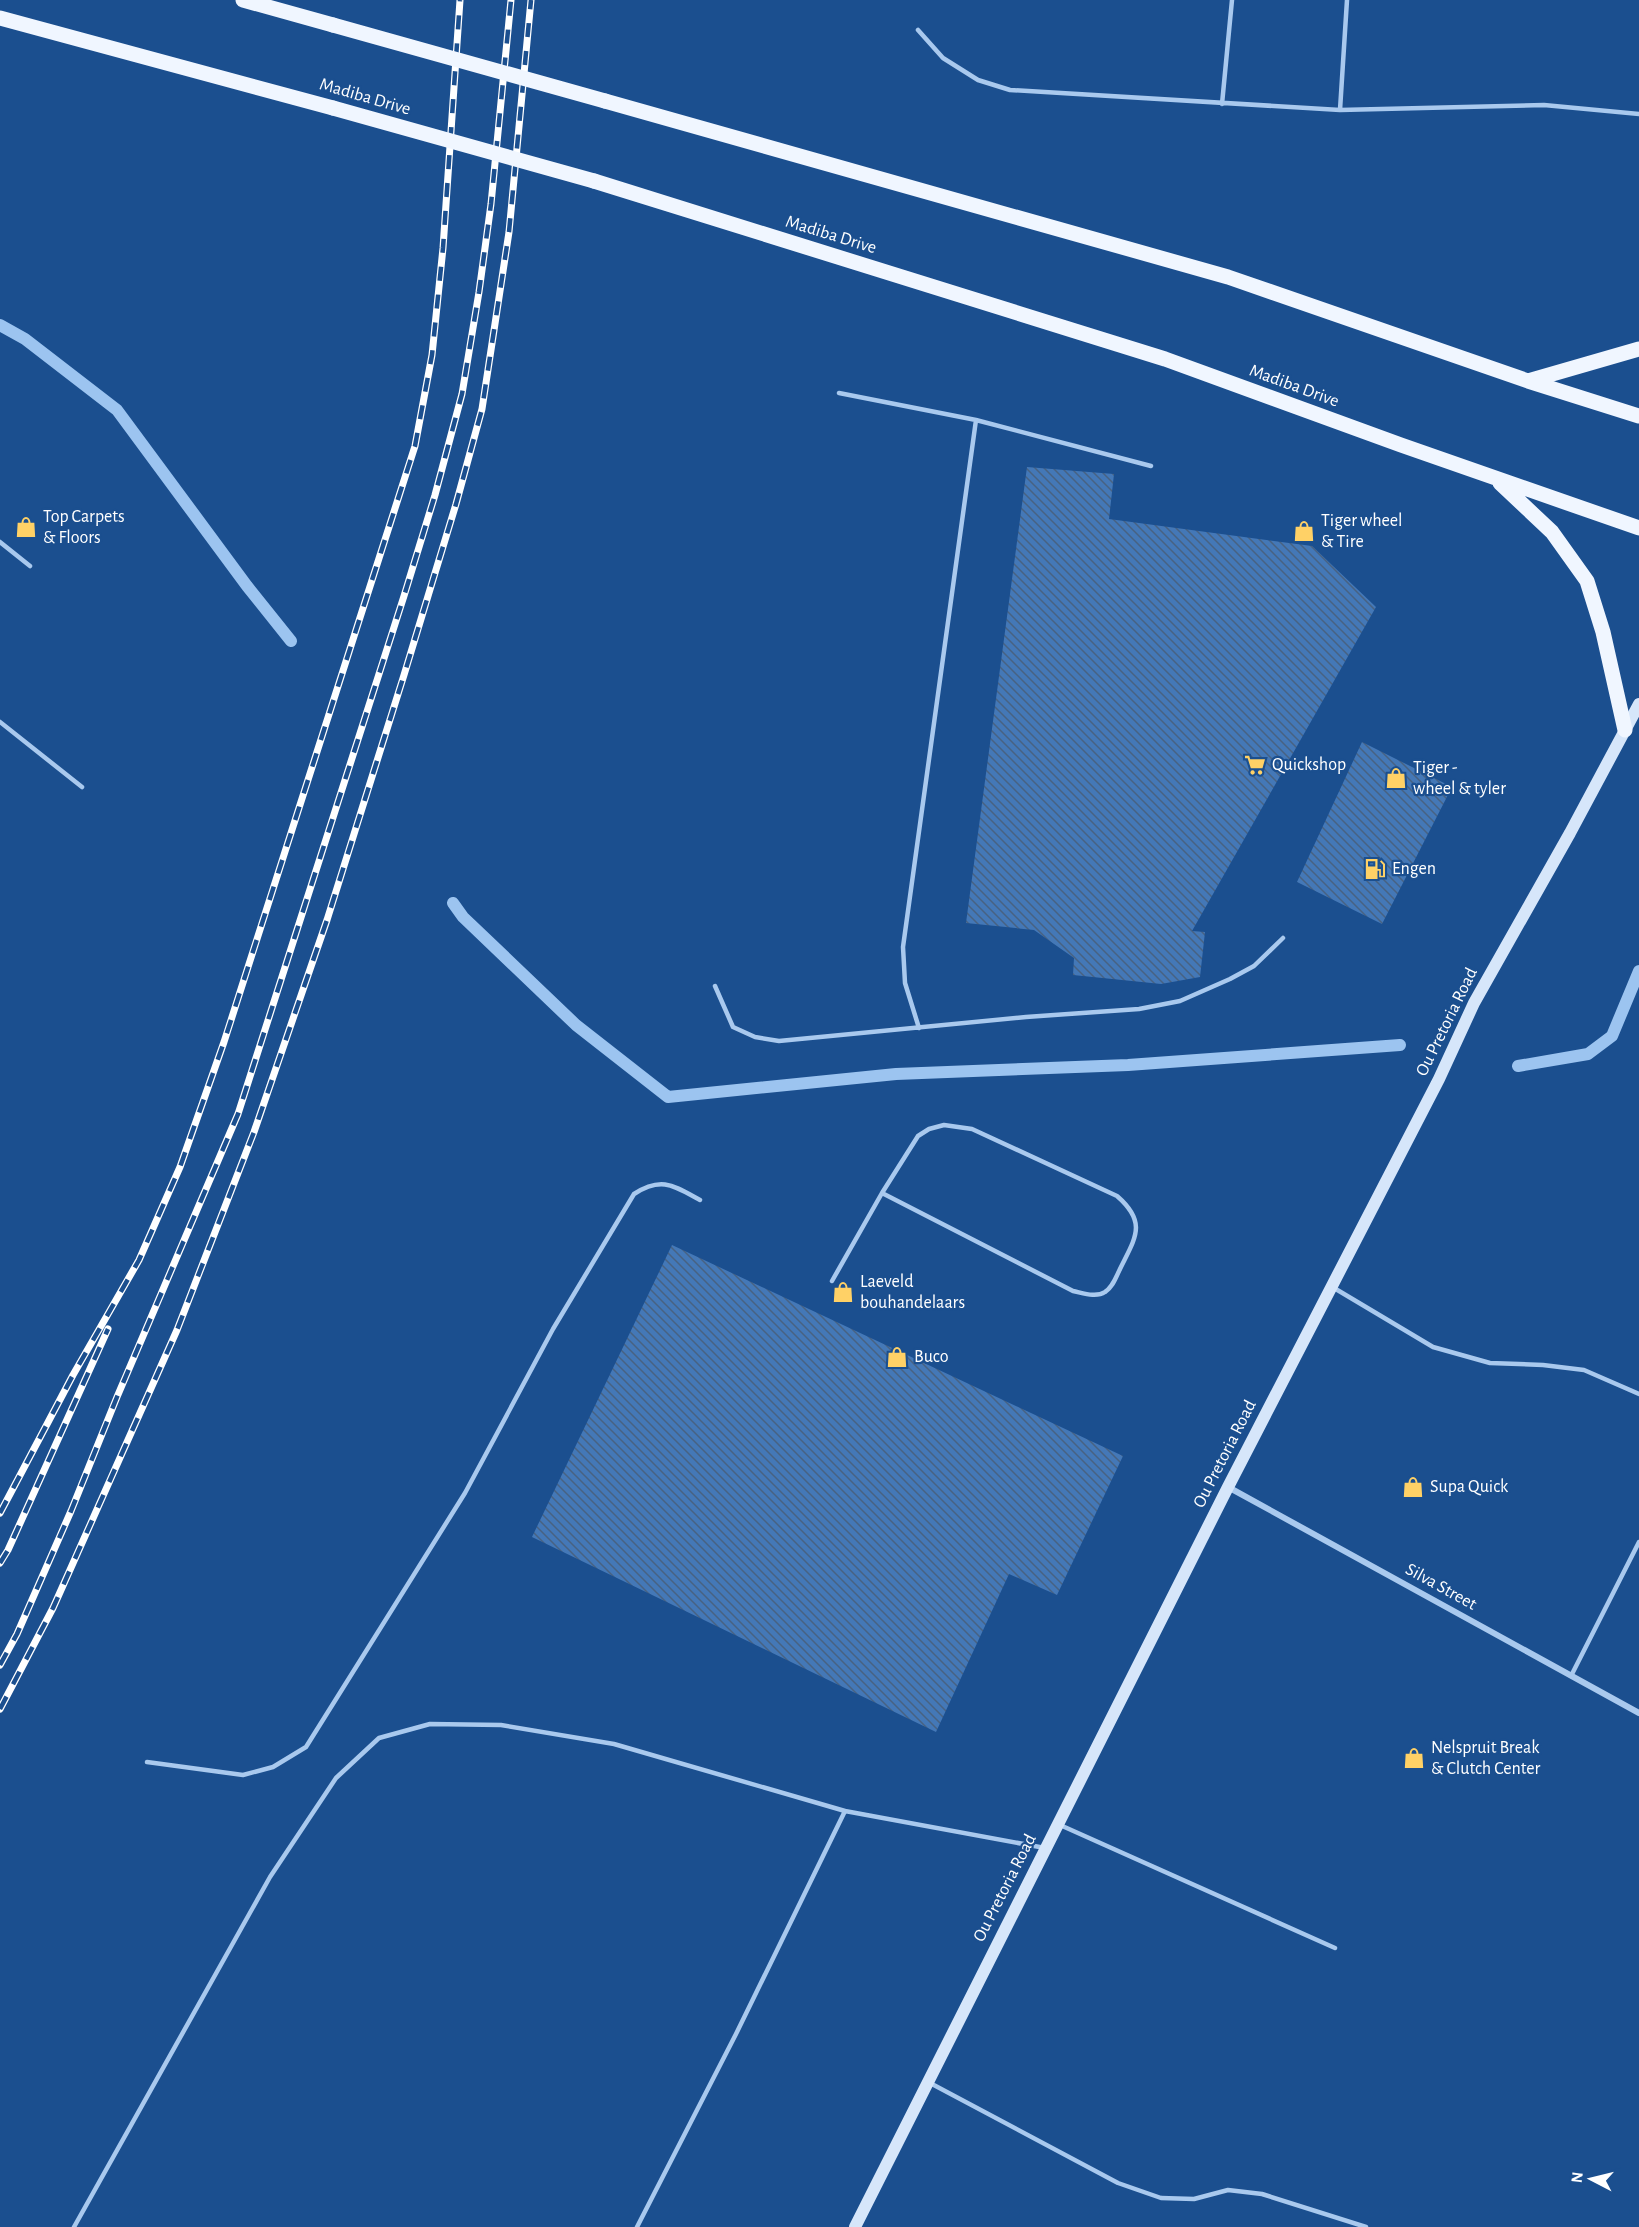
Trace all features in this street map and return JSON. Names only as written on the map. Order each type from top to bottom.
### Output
[{"type":"main road","points":[[243,0],[1228,277],[1528,381],[1639,416]]},
{"type":"main road","name":"Madiba Drive","points":[[0,18],[594,181],[1165,360],[1639,528]]},
{"type":"main road","points":[[1528,381],[1639,349]]},
{"type":"main road","points":[[1496,478],[1552,532],[1587,581],[1603,632],[1626,730]]},
{"type":"main road","name":"Ou Pretoria Road","points":[[855,2227],[1228,1487],[1439,1079],[1474,1003],[1639,704]]},
{"type":"street","name":"Silva Street","points":[[1228,1487],[1639,1713]]},
{"type":"lane","points":[[1222,104],[1232,0]]},
{"type":"lane","points":[[1340,110],[1347,0]]},
{"type":"lane","points":[[918,30],[943,58],[978,80],[1010,90],[1340,110],[1544,105],[1639,114]]},
{"type":"lane","points":[[839,393],[976,420],[1151,466]]},
{"type":"lane","points":[[919,1028],[905,983],[903,947],[976,420]]},
{"type":"lane","points":[[0,542],[30,566]]},
{"type":"lane","points":[[0,722],[82,787]]},
{"type":"lane","points":[[715,986],[733,1027],[755,1037],[779,1041],[1026,1017],[1139,1009],[1180,1001],[1254,966],[1283,938]]},
{"type":"lane","points":[[832,1281],[882,1193],[918,1136],[929,1129],[944,1125],[972,1129],[1118,1196],[1129,1206],[1136,1220],[1137,1234],[1111,1287],[1104,1293],[1090,1295],[1073,1291],[882,1193]]},
{"type":"lane","points":[[147,1762],[243,1774],[273,1767],[306,1747],[465,1493],[554,1329],[634,1194],[649,1184],[663,1184],[675,1187],[700,1200]]},
{"type":"lane","points":[[1331,1287],[1432,1347],[1490,1363],[1543,1365],[1584,1370],[1639,1394]]},
{"type":"lane","points":[[1572,1676],[1639,1542]]},
{"type":"lane","points":[[74,2227],[270,1877],[336,1778],[379,1738],[430,1724],[501,1725],[614,1744],[845,1811],[1045,1848]]},
{"type":"lane","points":[[638,2227],[845,1811]]},
{"type":"lane","points":[[1058,1824],[1335,1948]]},
{"type":"lane","points":[[928,2081],[1118,2183],[1161,2198],[1194,2199],[1228,2190],[1262,2194],[1365,2227]]},
{"type":"building","points":[[1027,467],[1114,474],[1109,519],[1312,546],[1376,607],[1192,931],[1205,932],[1200,977],[1161,984],[1073,975],[1074,958],[1034,930],[966,923]]},
{"type":"building","points":[[1362,742],[1452,787],[1382,924],[1297,882]]},
{"type":"building","points":[[672,1245],[1123,1456],[1057,1595],[1009,1574],[936,1732],[532,1537]]},
{"type":"waterway","points":[[0,325],[25,339],[117,410],[247,586],[291,641]]},
{"type":"waterway","points":[[453,903],[463,917],[576,1025],[668,1097],[896,1074],[1128,1065],[1400,1045]]},
{"type":"waterway","points":[[1518,1066],[1588,1054],[1612,1036],[1639,971]]},
{"type":"railway","points":[[0,1513],[73,1375],[139,1260],[180,1167],[224,1042],[415,446],[432,355],[443,248],[460,0]]},
{"type":"railway","points":[[0,1665],[17,1634],[71,1511],[117,1397],[238,1114],[435,495],[462,394],[479,292],[491,204],[511,0]]},
{"type":"railway","points":[[0,1709],[53,1608],[177,1330],[254,1132],[327,920],[404,675],[482,409],[509,232],[531,0]]},
{"type":"railway","points":[[0,1563],[8,1550],[108,1329]]},
{"type":"place","name":"Top Carpets & Floors","points":[[26,527]]},
{"type":"place","name":"Tiger wheel & Tire","points":[[1304,531]]},
{"type":"place","name":"Quickshop","points":[[1255,765]]},
{"type":"place","name":"Tiger - wheel & tyler","points":[[1396,778]]},
{"type":"place","name":"Engen","points":[[1375,869]]},
{"type":"place","name":"Laeveld bouhandelaars","points":[[843,1292]]},
{"type":"place","name":"Buco","points":[[897,1357]]},
{"type":"place","name":"Supa Quick","points":[[1413,1487]]},
{"type":"place","name":"Nelspruit Break & Clutch Center","points":[[1414,1758]]}]
